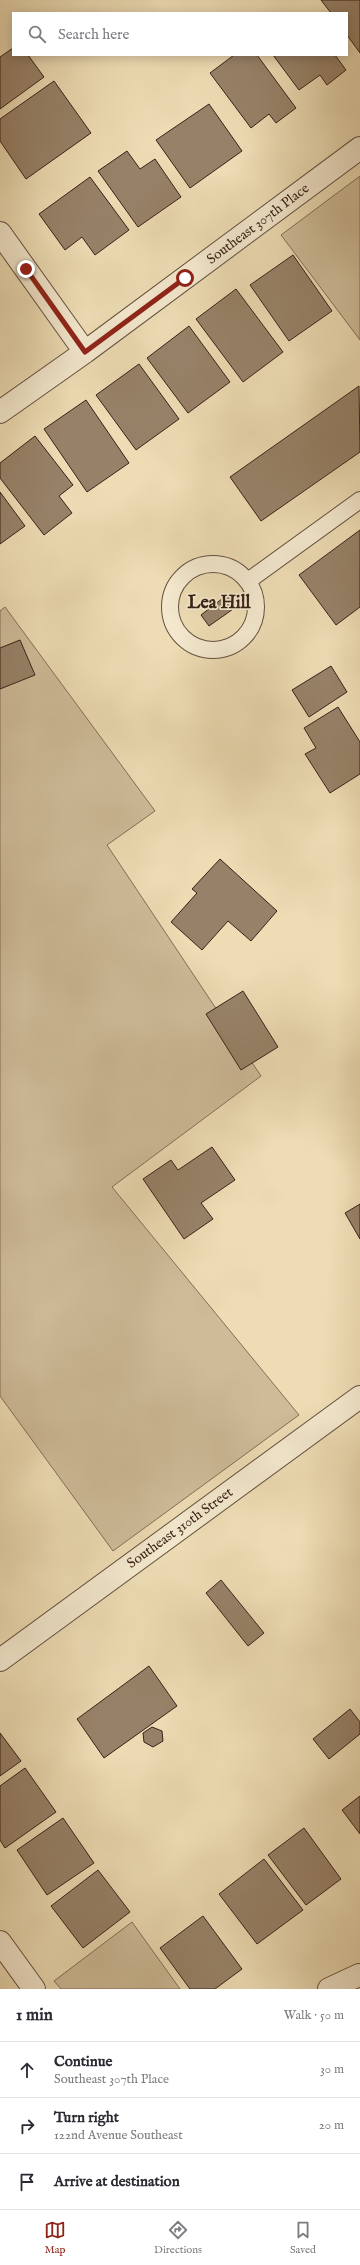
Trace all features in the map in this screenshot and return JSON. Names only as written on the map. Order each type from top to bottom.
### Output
[{"type":"street","name":"Southeast 307th Place","points":[[0,412],[85,352],[360,148]]},
{"type":"street","points":[[0,233],[85,352]]},
{"type":"street","name":"Southeast 310th Street","points":[[0,1660],[360,1397]]},
{"type":"street","points":[[0,1942],[34,1989]]},
{"type":"street","points":[[329,1989],[359,1975]]},
{"type":"lane","points":[[248,581],[360,500]]},
{"type":"lane","points":[[213,564],[226,566],[238,572],[248,581],[254,594],[256,609],[253,624],[245,636],[233,645],[219,650],[204,649],[190,643],[179,633],[173,621],[170,608],[172,594],[178,582],[188,573],[199,566],[213,564]]},
{"type":"shaded area","points":[[360,176],[360,340],[281,235]]},
{"type":"shaded area","points":[[5,607],[155,811],[107,845],[261,1076],[112,1187],[299,1415],[113,1551],[0,1396],[0,611]]},
{"type":"shaded area","points":[[132,1922],[180,1989],[61,1989],[54,1981]]},
{"type":"building","points":[[321,0],[360,0],[360,53],[348,36],[348,12],[330,12]]},
{"type":"building","points":[[12,49],[12,56],[29,56],[44,77],[0,109],[0,57]]},
{"type":"building","points":[[233,56],[258,56],[296,108],[276,123],[269,114],[251,128],[210,73]]},
{"type":"building","points":[[274,56],[336,56],[346,70],[327,85],[320,75],[299,90]]},
{"type":"building","points":[[54,81],[91,133],[26,179],[0,141],[0,119]]},
{"type":"building","points":[[209,104],[242,151],[190,188],[156,140]]},
{"type":"building","points":[[127,151],[140,169],[155,159],[181,197],[138,227],[98,171]]},
{"type":"building","points":[[90,177],[129,230],[95,255],[82,237],[65,250],[39,214]]},
{"type":"building","points":[[293,255],[332,311],[289,341],[250,285]]},
{"type":"building","points":[[236,289],[283,352],[243,382],[196,319]]},
{"type":"building","points":[[189,326],[230,382],[188,413],[147,358]]},
{"type":"building","points":[[139,364],[179,419],[136,450],[96,395]]},
{"type":"building","points":[[359,386],[360,452],[261,521],[230,477]]},
{"type":"building","points":[[86,400],[129,463],[87,492],[44,429]]},
{"type":"building","points":[[35,436],[73,485],[59,496],[72,513],[44,535],[0,478],[0,463]]},
{"type":"building","points":[[0,492],[25,526],[0,544]]},
{"type":"building","points":[[360,530],[360,607],[336,625],[299,575]]},
{"type":"building","points":[[227,595],[236,607],[209,626],[201,615]]},
{"type":"building","points":[[20,640],[35,675],[0,689],[0,648]]},
{"type":"building","points":[[331,666],[347,692],[309,717],[292,690]]},
{"type":"building","points":[[338,707],[360,742],[360,774],[330,793],[305,754],[316,748],[304,728]]},
{"type":"building","points":[[220,859],[277,911],[251,941],[228,921],[202,950],[171,922],[197,893],[192,889]]},
{"type":"building","points":[[243,991],[278,1047],[241,1070],[206,1014]]},
{"type":"building","points":[[212,1147],[235,1180],[201,1203],[213,1219],[184,1239],[143,1179],[171,1160],[178,1170]]},
{"type":"building","points":[[360,1204],[360,1239],[345,1213]]},
{"type":"building","points":[[221,1580],[264,1633],[248,1646],[206,1593]]},
{"type":"building","points":[[149,1666],[177,1706],[104,1758],[77,1719]]},
{"type":"building","points":[[350,1709],[360,1722],[360,1734],[329,1759],[313,1739]]},
{"type":"building","points":[[152,1727],[162,1731],[163,1741],[153,1747],[144,1742],[143,1733]]},
{"type":"building","points":[[0,1733],[21,1761],[0,1776]]},
{"type":"building","points":[[25,1768],[56,1812],[5,1848],[0,1840],[0,1786]]},
{"type":"building","points":[[360,1796],[360,1834],[342,1810]]},
{"type":"building","points":[[63,1818],[94,1863],[47,1895],[17,1850]]},
{"type":"building","points":[[304,1828],[341,1879],[306,1905],[268,1855]]},
{"type":"building","points":[[264,1859],[303,1910],[257,1944],[219,1894]]},
{"type":"building","points":[[98,1870],[130,1912],[83,1948],[51,1906]]},
{"type":"building","points":[[203,1916],[242,1969],[215,1989],[190,1989],[160,1948]]},
{"type":"district","name":"Lea Hill","points":[[219,603]]},
{"type":"route","points":[[26,269],[85,352],[185,278]]}]
